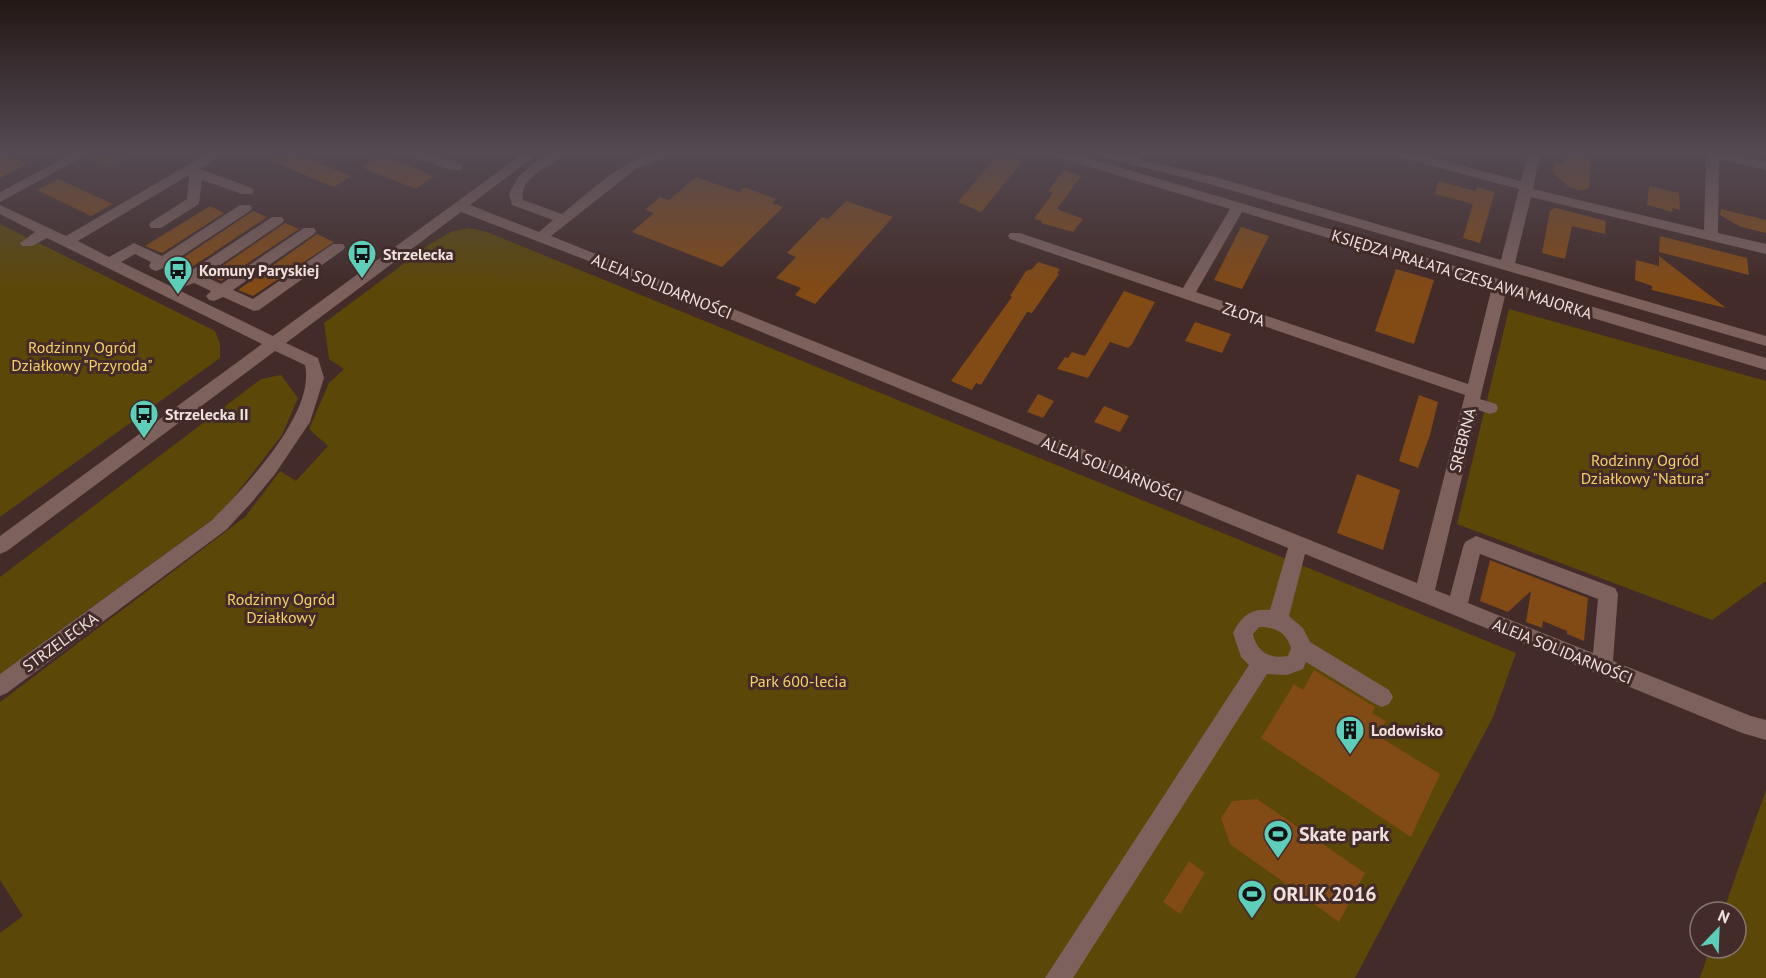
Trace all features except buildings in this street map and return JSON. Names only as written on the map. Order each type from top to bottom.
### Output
[{"type":"street","points":[[66,242],[145,198]]},
{"type":"street","points":[[156,225],[194,201],[194,198]]},
{"type":"street","points":[[0,546],[470,198]]},
{"type":"street","points":[[516,198],[517,202],[563,219]]},
{"type":"street","points":[[540,238],[590,198]]},
{"type":"street","name":"KSIĘDZA PRAŁATA CZESŁAWA MAJORKA","points":[[1207,198],[1766,363]]},
{"type":"street","name":"KSIĘDZA PRAŁATA CZESŁAWA MAJORKA","points":[[1227,198],[1349,230],[1766,352]]},
{"type":"street","name":"KSIĘDZA PRAŁATA CZESŁAWA MAJORKA","points":[[1255,198],[1349,230]]},
{"type":"street","name":"KSIĘDZA PRAŁATA CZESŁAWA MAJORKA","points":[[1271,198],[1766,341]]},
{"type":"street","points":[[1507,267],[1524,198]]},
{"type":"street","points":[[1560,198],[1766,249]]},
{"type":"street","points":[[1711,198],[1711,236]]},
{"type":"street","name":"ALEJA SOLIDARNOŚCI","points":[[459,206],[1457,609],[1766,730]]},
{"type":"street","points":[[1187,294],[1238,207]]},
{"type":"street","points":[[139,277],[245,208]]},
{"type":"street","points":[[0,209],[275,343]]},
{"type":"street","points":[[170,292],[276,220]]},
{"type":"street","points":[[199,306],[309,231]]},
{"type":"street","points":[[27,243],[46,232]]},
{"type":"street","name":"ZŁOTA","points":[[1015,236],[1187,294],[1473,397],[1490,408]]},
{"type":"street","points":[[109,263],[134,248],[254,306],[338,247]]},
{"type":"street","name":"SREBRNA","points":[[1424,595],[1500,285]]},
{"type":"street","name":"STRZELECKA","points":[[0,686],[219,525],[269,469],[301,422],[316,378],[312,362],[275,343]]},
{"type":"street","points":[[1278,620],[1285,587],[1299,544]]},
{"type":"street","points":[[1457,609],[1472,547],[1476,544],[1608,594],[1602,667]]},
{"type":"street","points":[[1259,618],[1278,620],[1297,634],[1301,648],[1296,662],[1281,668],[1262,663],[1247,650],[1243,633],[1251,621],[1259,618]]},
{"type":"street","points":[[1301,648],[1382,697]]},
{"type":"street","points":[[1058,978],[1262,663]]},
{"type":"green space","name":"Rodzinny Ogród Działkowy \"Przyroda\"","points":[[0,224],[26,237],[25,241],[31,244],[39,243],[215,331],[220,344],[220,358],[0,517]]},
{"type":"green space","name":"Park 600-lecia","points":[[469,228],[487,232],[1516,653],[1493,717],[1355,978],[0,978],[0,933],[23,916],[0,880],[0,702],[245,517],[280,471],[296,481],[328,446],[309,429],[329,383],[344,369],[329,359],[324,323],[433,242],[451,232]]},
{"type":"green space","name":"Rodzinny Ogród Działkowy \"Natura\"","points":[[1509,309],[1766,381],[1766,581],[1712,620],[1457,524]]},
{"type":"green space","points":[[281,375],[298,398],[282,435],[217,516],[0,674],[0,577],[261,379]]},
{"type":"green space","points":[[1766,790],[1766,978],[1700,978],[1706,960],[1748,960],[1748,900],[1727,900]]},
{"type":"place","name":"Strzelecka","points":[[362,280]]},
{"type":"place","name":"Komuny Paryskiej","points":[[178,296]]},
{"type":"place","name":"Strzelecka II","points":[[144,440]]},
{"type":"place","name":"Lodowisko","points":[[1350,756]]},
{"type":"place","name":"Skate park","points":[[1278,860]]},
{"type":"place","name":"ORLIK 2016","points":[[1252,920]]},
{"type":"park label","name":"Rodzinny Ogród Działkowy","points":[[281,608]]}]
